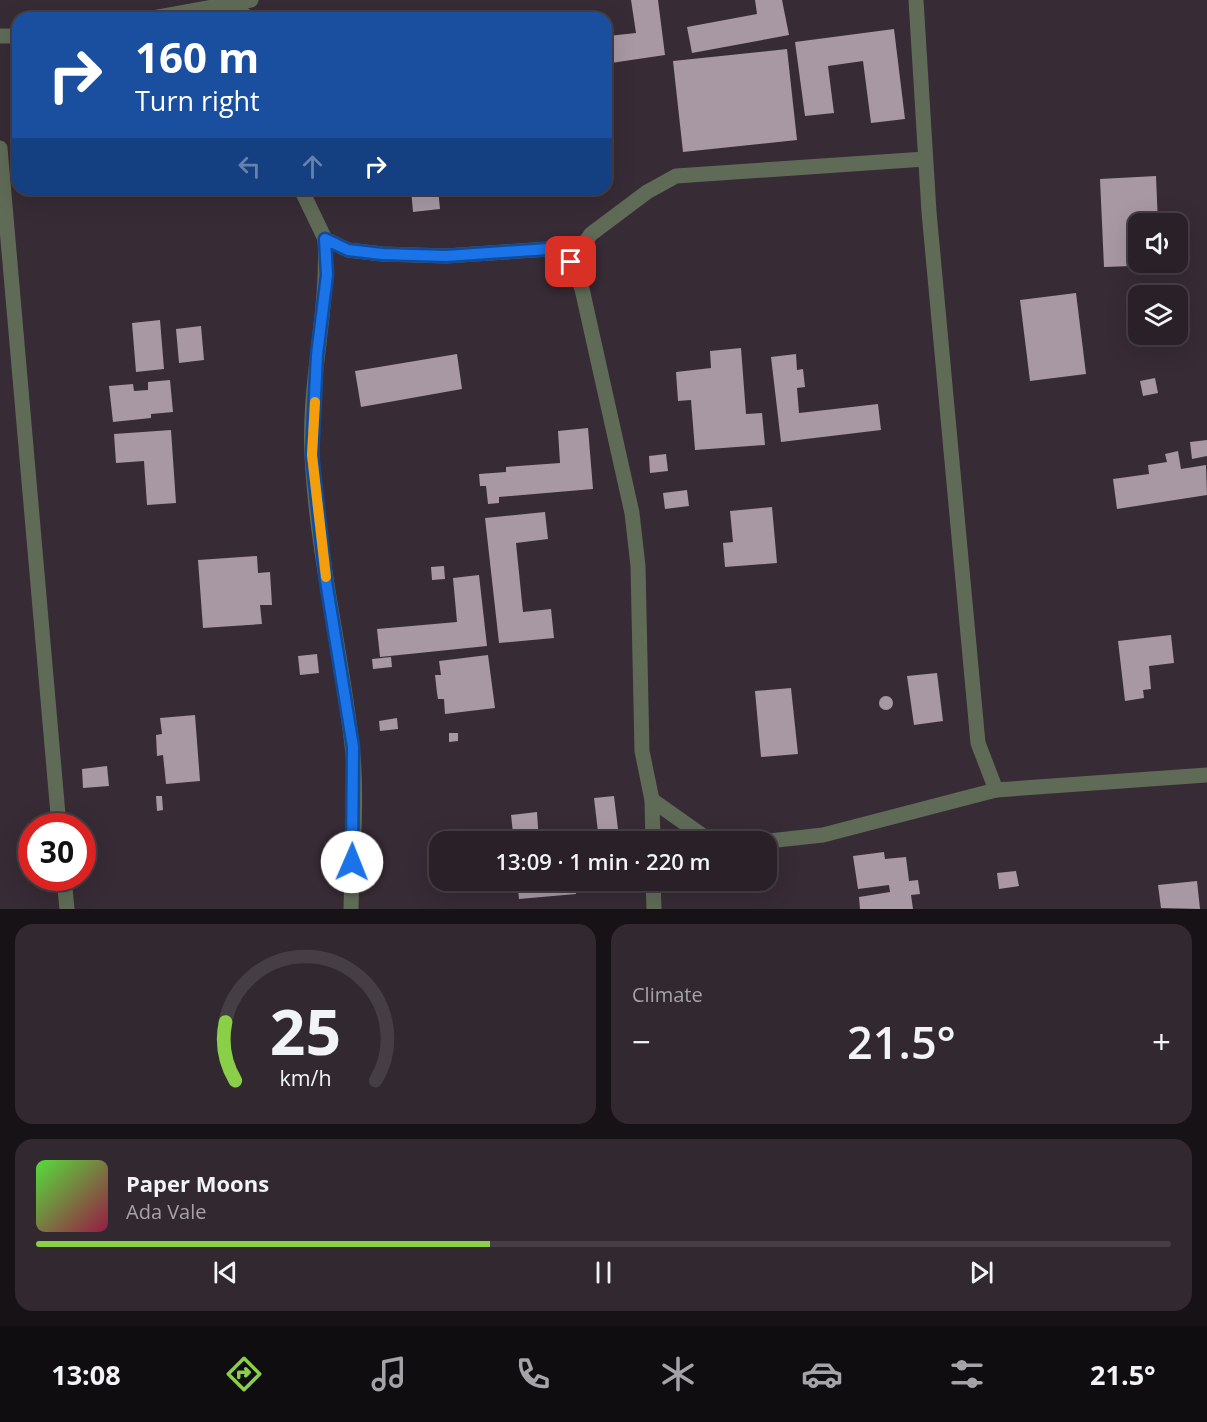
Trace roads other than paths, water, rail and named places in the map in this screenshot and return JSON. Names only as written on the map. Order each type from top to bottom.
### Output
[{"type":"street","points":[[189,12],[251,0]]},
{"type":"street","points":[[916,0],[925,159],[978,743],[996,790]]},
{"type":"street","points":[[230,5],[240,12]]},
{"type":"street","points":[[0,148],[58,813]]},
{"type":"street","points":[[571,262],[591,234],[647,192],[676,176],[925,159]]},
{"type":"street","points":[[304,195],[325,239],[327,275],[317,355],[312,455],[326,581],[353,747],[351,909]]},
{"type":"street","points":[[325,239],[348,250],[382,254],[446,256],[548,249],[571,262],[582,289],[632,513],[638,566],[642,751],[652,800],[653,831]]},
{"type":"street","points":[[777,840],[823,836],[996,790],[1207,775]]},
{"type":"street","points":[[652,800],[696,831]]},
{"type":"street","points":[[65,891],[67,909]]},
{"type":"street","points":[[653,891],[654,909]]}]
